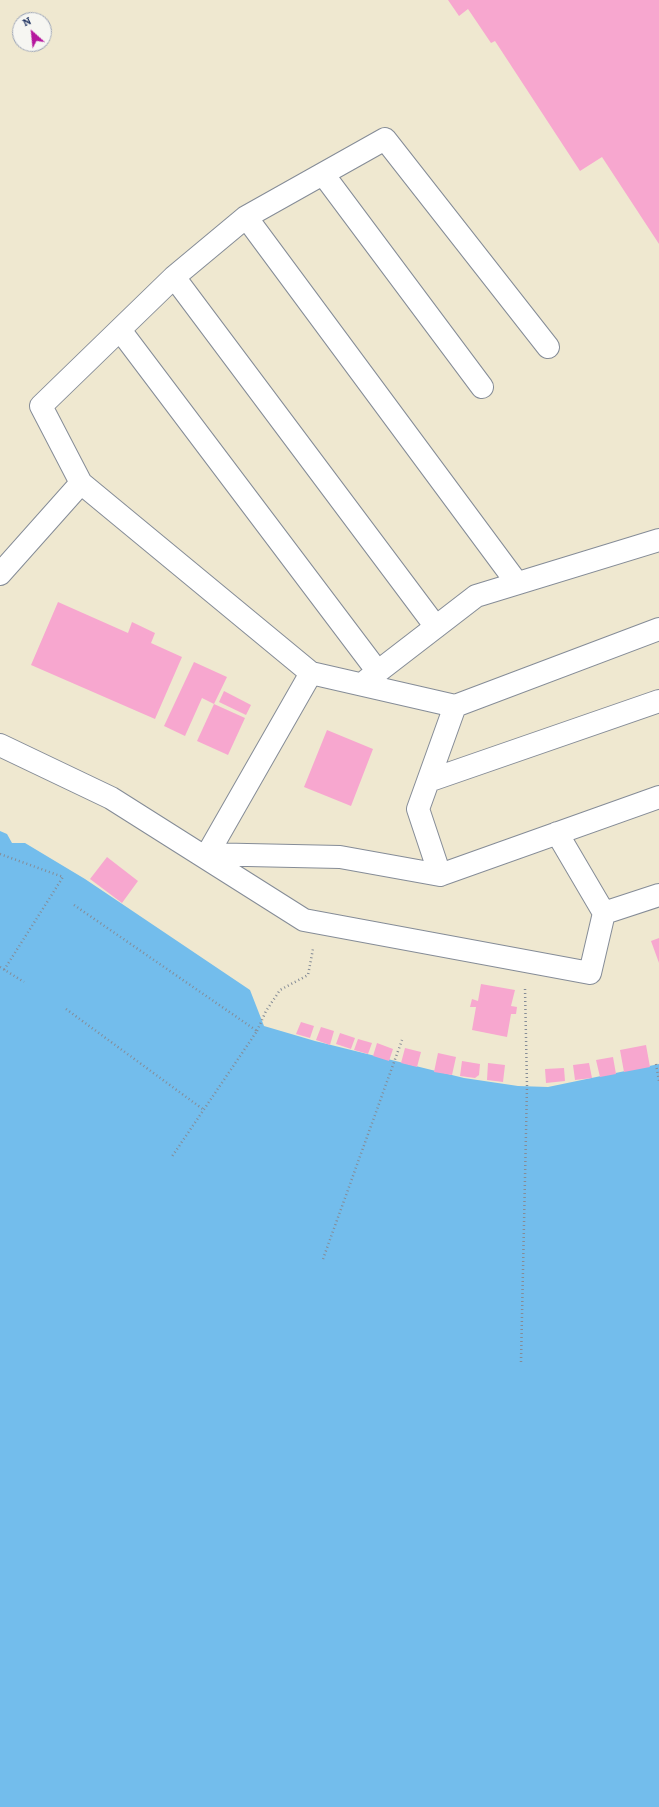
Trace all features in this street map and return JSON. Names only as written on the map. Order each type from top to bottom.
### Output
[{"type":"lane","points":[[548,347],[385,139],[246,216],[174,277],[41,406],[81,483],[311,673],[370,678],[455,706],[659,628]]},
{"type":"lane","points":[[322,174],[482,387]]},
{"type":"lane","points":[[246,216],[517,583]]},
{"type":"lane","points":[[174,277],[436,627]]},
{"type":"lane","points":[[120,330],[370,678]]},
{"type":"lane","points":[[0,574],[81,483]]},
{"type":"lane","points":[[370,678],[476,596],[659,540]]},
{"type":"lane","points":[[204,855],[311,673]]},
{"type":"lane","points":[[428,781],[659,701]]},
{"type":"lane","points":[[440,875],[418,809],[455,706]]},
{"type":"lane","points":[[0,745],[111,798],[204,855],[304,920],[590,973],[604,913],[557,834]]},
{"type":"lane","points":[[204,855],[340,857],[440,875],[659,797]]},
{"type":"lane","points":[[604,913],[659,895]]},
{"type":"path","points":[[0,854],[63,877],[4,970]]},
{"type":"path","points":[[74,905],[257,1031]]},
{"type":"path","points":[[172,1158],[257,1031],[266,1011],[280,990],[308,975],[319,923]]},
{"type":"path","points":[[521,1362],[527,1086],[524,961]]},
{"type":"path","points":[[0,968],[24,982]]},
{"type":"path","points":[[66,1009],[204,1110]]},
{"type":"path","points":[[323,1259],[402,1040]]},
{"type":"path","points":[[656,1064],[659,1081]]},
{"type":"water","points":[[0,831],[7,834],[12,843],[25,843],[85,879],[250,990],[264,1026],[315,1041],[464,1078],[518,1086],[548,1087],[659,1064],[659,1807],[0,1807]]},
{"type":"building","points":[[448,0],[659,0],[659,244],[602,157],[580,171],[495,41],[491,43],[468,9],[459,16]]},
{"type":"building","points":[[58,602],[128,633],[132,622],[155,633],[151,643],[182,657],[155,719],[31,665]]},
{"type":"building","points":[[194,662],[227,677],[214,704],[202,698],[185,736],[164,726]]},
{"type":"building","points":[[224,691],[251,705],[246,715],[219,702]]},
{"type":"building","points":[[214,704],[245,718],[228,755],[197,741]]},
{"type":"building","points":[[327,730],[373,749],[351,806],[304,787]]},
{"type":"building","points":[[107,857],[138,881],[122,903],[90,879]]},
{"type":"building","points":[[659,938],[659,963],[651,941]]},
{"type":"building","points":[[481,984],[515,990],[511,1006],[517,1007],[516,1014],[511,1014],[507,1037],[472,1030],[476,1007],[470,1007],[472,999],[478,1001]]},
{"type":"building","points":[[301,1022],[314,1026],[310,1038],[296,1034]]},
{"type":"building","points":[[321,1027],[334,1031],[330,1045],[316,1040]]},
{"type":"building","points":[[340,1033],[355,1038],[351,1049],[336,1044]]},
{"type":"building","points":[[358,1039],[372,1043],[368,1054],[354,1050]]},
{"type":"building","points":[[377,1043],[393,1049],[389,1061],[373,1056]]},
{"type":"building","points":[[646,1045],[650,1067],[624,1072],[620,1050]]},
{"type":"building","points":[[405,1048],[421,1052],[417,1067],[401,1063]]},
{"type":"building","points":[[438,1053],[456,1057],[452,1075],[434,1072]]},
{"type":"building","points":[[613,1057],[616,1074],[600,1077],[596,1060]]},
{"type":"building","points":[[462,1061],[480,1064],[479,1075],[475,1078],[460,1076]]},
{"type":"building","points":[[488,1063],[505,1065],[503,1082],[487,1080]]},
{"type":"building","points":[[589,1063],[592,1078],[575,1080],[573,1065]]},
{"type":"building","points":[[564,1068],[565,1081],[546,1083],[545,1069]]}]
